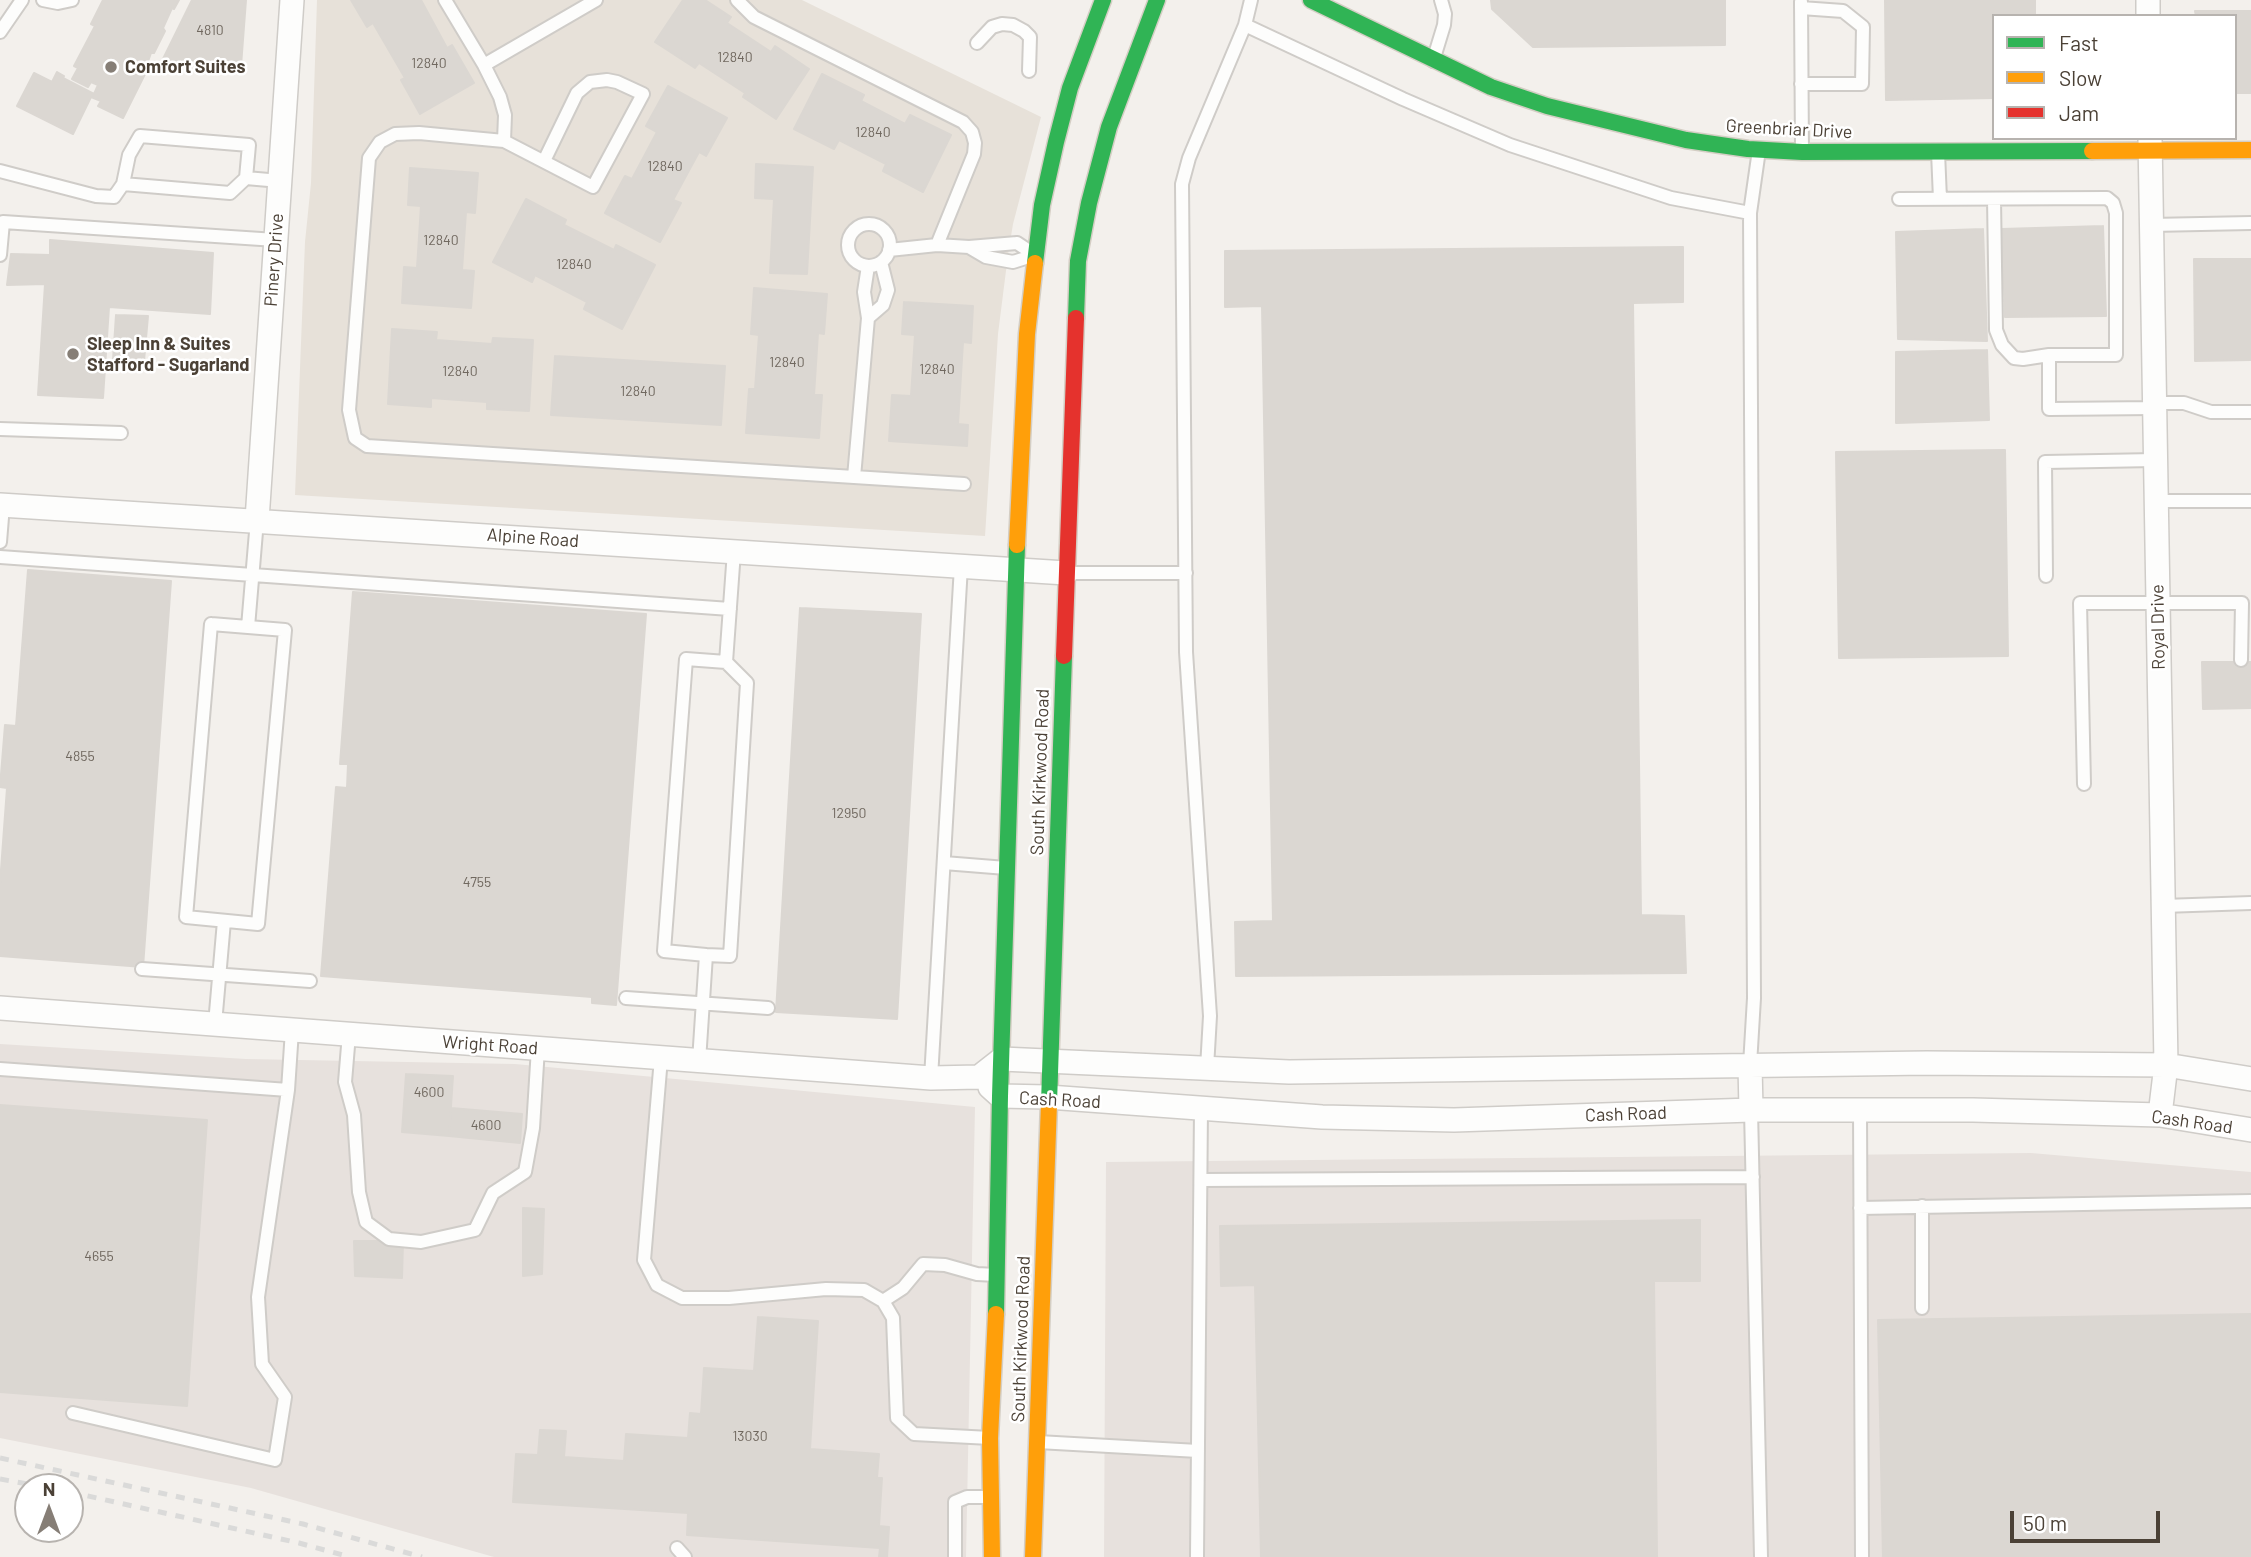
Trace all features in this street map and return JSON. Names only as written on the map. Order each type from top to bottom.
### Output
[{"type":"main road","name":"South Kirkwood Road","points":[[1033,1557],[1013,1539],[997,1497],[996,1439],[1000,1097],[1016,569],[1027,334],[1042,205],[1070,88],[1103,0]]},
{"type":"main road","name":"South Kirkwood Road","points":[[992,1557],[1013,1539],[1029,1498],[1048,1097],[1066,573],[1067,259],[1089,203],[1109,127],[1157,0]]},
{"type":"main road","name":"Greenbriar Drive","points":[[1311,0],[1491,87],[1548,106],[1686,140],[1759,150],[1802,152],[1938,152],[2150,144],[2251,149]]},
{"type":"main road","points":[[1035,255],[1067,259]]},
{"type":"street","name":"Pinery Drive","points":[[257,520],[292,0]]},
{"type":"street","name":"Royal Drive","points":[[2150,144],[2166,1065],[2160,1115]]},
{"type":"street","name":"Alpine Road","points":[[1,505],[1066,573]]},
{"type":"street","name":"Wright Road","points":[[0,1008],[931,1078],[979,1077]]},
{"type":"street","points":[[1000,1097],[979,1077],[1002,1059],[1289,1072],[1977,1063],[2166,1065],[2251,1079]]},
{"type":"street","points":[[1750,1065],[1752,1110]]},
{"type":"street","name":"Cash Road","points":[[1000,1097],[1048,1097],[1322,1117],[1454,1120],[1752,1110],[1973,1110],[2160,1115],[2251,1130]]},
{"type":"lane","points":[[0,32],[22,0]]},
{"type":"lane","points":[[43,0],[58,3],[72,0]]},
{"type":"lane","points":[[445,0],[500,97],[505,115],[504,141]]},
{"type":"lane","points":[[484,65],[596,0]]},
{"type":"lane","points":[[737,0],[754,17],[963,122],[972,132],[974,154],[937,245]]},
{"type":"lane","points":[[1207,1068],[1210,1016],[1186,652],[1182,184],[1189,158],[1245,25],[1251,0]]},
{"type":"lane","points":[[1433,61],[1444,25],[1445,14],[1441,0]]},
{"type":"lane","points":[[1801,84],[1863,84],[1863,27],[1843,11],[1801,4],[1801,84],[1802,152]]},
{"type":"lane","points":[[977,43],[992,27],[1013,25],[1030,37],[1029,71]]},
{"type":"lane","points":[[1245,25],[1403,99],[1510,145],[1671,198],[1750,213]]},
{"type":"lane","points":[[544,161],[578,93],[590,82],[618,82],[643,94],[593,187],[504,141],[419,133],[395,135],[380,142],[369,158],[349,410],[355,438],[367,446],[964,484]]},
{"type":"lane","points":[[0,171],[96,196],[114,197],[122,184],[129,155],[140,136],[248,145],[246,178],[230,193],[122,184]]},
{"type":"lane","points":[[1750,1065],[1754,998],[1750,213],[1759,150]]},
{"type":"lane","points":[[1938,152],[1940,199]]},
{"type":"lane","points":[[246,178],[280,181]]},
{"type":"lane","points":[[1899,199],[1994,198],[2107,198],[2113,203],[2116,214],[2116,355],[2049,355],[2023,359],[2014,358],[2002,345],[1996,330],[1994,198]]},
{"type":"lane","points":[[0,255],[2,222],[275,240]]},
{"type":"lane","points":[[2151,225],[2251,223]]},
{"type":"lane","points":[[869,224],[881,228],[888,238],[889,250],[881,262],[868,265],[855,260],[850,254],[848,240],[856,228],[869,224]]},
{"type":"lane","points":[[889,250],[937,245],[969,247],[1017,243],[1035,255]]},
{"type":"lane","points":[[969,247],[986,257],[1013,262],[1035,255]]},
{"type":"lane","points":[[868,318],[883,305],[888,290],[881,262]]},
{"type":"lane","points":[[854,477],[868,318],[864,292],[868,265]]},
{"type":"lane","points":[[2049,355],[2049,409],[2185,403],[2211,412],[2251,412]]},
{"type":"lane","points":[[0,429],[121,433]]},
{"type":"lane","points":[[2046,576],[2045,462],[2155,460]]},
{"type":"lane","points":[[2156,501],[2251,501]]},
{"type":"lane","points":[[0,542],[1,505]]},
{"type":"lane","points":[[248,627],[257,520]]},
{"type":"lane","points":[[726,662],[734,551]]},
{"type":"lane","points":[[0,556],[730,609]]},
{"type":"lane","points":[[931,1078],[961,566]]},
{"type":"lane","points":[[1066,573],[1185,573]]},
{"type":"lane","points":[[2084,784],[2080,603],[2247,603],[2241,660]]},
{"type":"lane","points":[[211,624],[248,627],[285,630],[258,924],[186,917],[211,624]]},
{"type":"lane","points":[[686,659],[726,662],[747,683],[730,957],[664,951],[686,659]]},
{"type":"lane","points":[[944,863],[1007,868]]},
{"type":"lane","points":[[2163,906],[2251,903]]},
{"type":"lane","points":[[215,1024],[224,921]]},
{"type":"lane","points":[[699,1061],[706,955]]},
{"type":"lane","points":[[142,969],[310,981]]},
{"type":"lane","points":[[626,998],[768,1008]]},
{"type":"lane","points":[[73,1413],[275,1460],[285,1397],[262,1364],[258,1297],[288,1090],[292,1030]]},
{"type":"lane","points":[[349,1034],[345,1082],[354,1115],[359,1192],[366,1222],[388,1239],[421,1242],[475,1230],[493,1193],[525,1172],[533,1128],[538,1048]]},
{"type":"lane","points":[[661,1058],[644,1260],[657,1285],[682,1298],[729,1298],[827,1289],[864,1290],[883,1301],[892,1318],[897,1418],[914,1434],[996,1439]]},
{"type":"lane","points":[[0,1069],[288,1090]]},
{"type":"lane","points":[[1197,1557],[1201,1109]]},
{"type":"lane","points":[[1752,1110],[1761,1557]]},
{"type":"lane","points":[[1860,1110],[1862,1557]]},
{"type":"lane","points":[[1200,1180],[1753,1177]]},
{"type":"lane","points":[[1860,1208],[2251,1202]]},
{"type":"lane","points":[[1922,1206],[1923,1308]]},
{"type":"lane","points":[[883,1301],[903,1287],[923,1264],[945,1265],[977,1274],[998,1275]]},
{"type":"lane","points":[[1032,1442],[1198,1451]]},
{"type":"lane","points":[[955,1557],[954,1503],[967,1497],[997,1497]]},
{"type":"shaded area","points":[[317,0],[802,0],[1041,117],[1013,224],[1008,255],[998,334],[985,536],[295,495],[305,242],[311,183]]},
{"type":"shaded area","points":[[0,1044],[246,1059],[515,1064],[975,1107],[966,1557],[494,1557],[251,1488],[0,1438]]},
{"type":"shaded area","points":[[2031,1153],[2251,1172],[2251,1557],[1104,1557],[1106,1162]]},
{"type":"building","name":"Comfort Suites","points":[[103,0],[179,0],[174,9],[172,8],[163,28],[165,31],[154,53],[151,53],[146,72],[123,118],[98,106],[101,101],[91,97],[73,134],[17,106],[34,73],[52,82],[57,72],[94,94],[98,85],[91,82],[88,87],[72,79],[78,68],[74,66],[95,26],[91,24]]},
{"type":"building","points":[[192,0],[246,0],[241,66],[162,61]]},
{"type":"building","points":[[351,0],[421,0],[447,48],[452,45],[474,83],[420,114],[401,80],[405,78],[373,23],[367,27]]},
{"type":"building","points":[[683,0],[705,0],[731,17],[727,23],[771,52],[775,46],[809,69],[776,119],[743,97],[745,93],[699,63],[695,68],[655,42]]},
{"type":"building","points":[[1491,0],[1725,0],[1725,45],[1533,47],[1492,9]]},
{"type":"building","points":[[1885,0],[2035,0],[2035,14],[1992,14],[1992,98],[1886,100]]},
{"type":"building","points":[[2195,11],[2251,11],[2251,93],[2237,93],[2237,14],[2196,14]]},
{"type":"building","points":[[822,74],[864,95],[861,101],[905,124],[910,115],[951,135],[923,192],[883,171],[886,164],[839,140],[834,149],[794,129]]},
{"type":"building","points":[[668,86],[727,118],[706,156],[699,152],[673,200],[681,203],[660,242],[605,213],[625,176],[632,179],[657,132],[646,126]]},
{"type":"building","points":[[756,164],[813,167],[807,274],[770,273],[774,199],[755,198]]},
{"type":"building","points":[[410,168],[478,173],[475,213],[466,212],[462,270],[474,271],[471,308],[402,303],[404,267],[417,268],[421,206],[408,205]]},
{"type":"building","points":[[526,199],[566,220],[564,225],[614,250],[616,245],[655,265],[622,329],[584,309],[587,302],[535,275],[532,282],[493,262]]},
{"type":"building","points":[[2103,226],[2106,316],[2005,317],[2002,229]]},
{"type":"building","points":[[1983,229],[1987,341],[1898,339],[1896,232]]},
{"type":"building","name":"Sleep Inn & Suites Stafford - Sugarland","points":[[50,240],[213,253],[210,314],[109,307],[103,398],[38,395],[45,284],[7,285],[11,254],[50,255]]},
{"type":"building","points":[[1683,247],[1683,302],[1633,303],[1641,915],[1684,916],[1686,973],[1236,976],[1235,922],[1273,921],[1262,306],[1225,307],[1225,251]]},
{"type":"building","points":[[2194,259],[2251,259],[2251,360],[2195,361]]},
{"type":"building","points":[[754,288],[827,294],[824,334],[818,333],[814,395],[822,395],[819,438],[746,433],[749,389],[755,389],[759,335],[751,334]]},
{"type":"building","points":[[904,302],[973,306],[971,343],[963,342],[958,424],[968,425],[967,446],[889,441],[892,395],[911,396],[915,335],[902,334]]},
{"type":"building","points":[[116,315],[148,316],[144,361],[133,363],[133,370],[121,369],[122,362],[113,360]]},
{"type":"building","points":[[392,329],[437,332],[436,340],[492,344],[493,338],[533,340],[529,411],[487,409],[487,402],[431,398],[431,407],[388,404]]},
{"type":"building","points":[[1987,350],[1989,420],[1896,423],[1896,352]]},
{"type":"building","points":[[555,356],[725,366],[721,425],[551,415]]},
{"type":"building","points":[[2005,450],[2008,656],[1839,658],[1836,452]]},
{"type":"building","points":[[28,570],[171,581],[143,967],[0,956],[0,883],[7,788],[0,787],[5,725],[16,726]]},
{"type":"building","points":[[353,592],[646,614],[616,1005],[592,1003],[592,997],[321,976],[336,787],[347,788],[348,764],[340,764]]},
{"type":"building","points":[[800,608],[921,614],[897,1019],[776,1012]]},
{"type":"building","points":[[2202,662],[2251,662],[2251,708],[2203,709]]},
{"type":"building","points":[[406,1074],[453,1076],[449,1136],[402,1132]]},
{"type":"building","points":[[0,1105],[207,1120],[187,1406],[0,1392]]},
{"type":"building","points":[[451,1108],[522,1114],[520,1143],[449,1136]]},
{"type":"building","points":[[523,1208],[544,1209],[542,1274],[523,1276]]},
{"type":"building","points":[[1700,1220],[1700,1281],[1654,1281],[1657,1557],[1261,1557],[1255,1285],[1221,1286],[1220,1226]]},
{"type":"building","points":[[354,1241],[403,1241],[402,1278],[355,1276]]},
{"type":"building","points":[[2251,1314],[2251,1557],[1883,1557],[1878,1320]]},
{"type":"building","points":[[758,1317],[818,1321],[810,1449],[879,1454],[877,1478],[882,1478],[879,1526],[889,1527],[887,1557],[879,1557],[880,1548],[687,1535],[688,1513],[513,1502],[516,1454],[538,1455],[540,1430],[566,1431],[564,1457],[624,1461],[626,1434],[688,1438],[690,1413],[701,1414],[704,1368],[754,1371]]},
{"type":"railway","points":[[0,1458],[303,1524],[422,1557]]},
{"type":"railway","points":[[0,1479],[14,1482]]},
{"type":"railway","points":[[84,1495],[350,1557]]},
{"type":"traffic: fast","points":[[1035,263],[1042,205],[1056,142],[1070,88],[1103,0]]},
{"type":"traffic: fast","points":[[1076,318],[1078,261],[1089,203],[1109,127],[1157,0]]},
{"type":"traffic: fast","points":[[1311,0],[1491,87],[1547,106],[1686,140],[1748,149],[1802,152],[2092,151]]},
{"type":"traffic: fast","points":[[996,1314],[1017,545]]},
{"type":"traffic: fast","points":[[1049,1103],[1064,656]]},
{"type":"traffic: slow","points":[[2092,151],[2251,150]]},
{"type":"traffic: slow","points":[[1017,545],[1027,334],[1035,263]]},
{"type":"traffic: slow","points":[[1033,1557],[1049,1103]]},
{"type":"traffic: slow","points":[[992,1557],[990,1438],[996,1314]]},
{"type":"traffic: jam","points":[[1064,656],[1076,318]]},
{"type":"place","name":"Comfort Suites","points":[[111,67]]},
{"type":"place","name":"Sleep Inn & Suites Stafford - Sugarland","points":[[73,354]]}]
